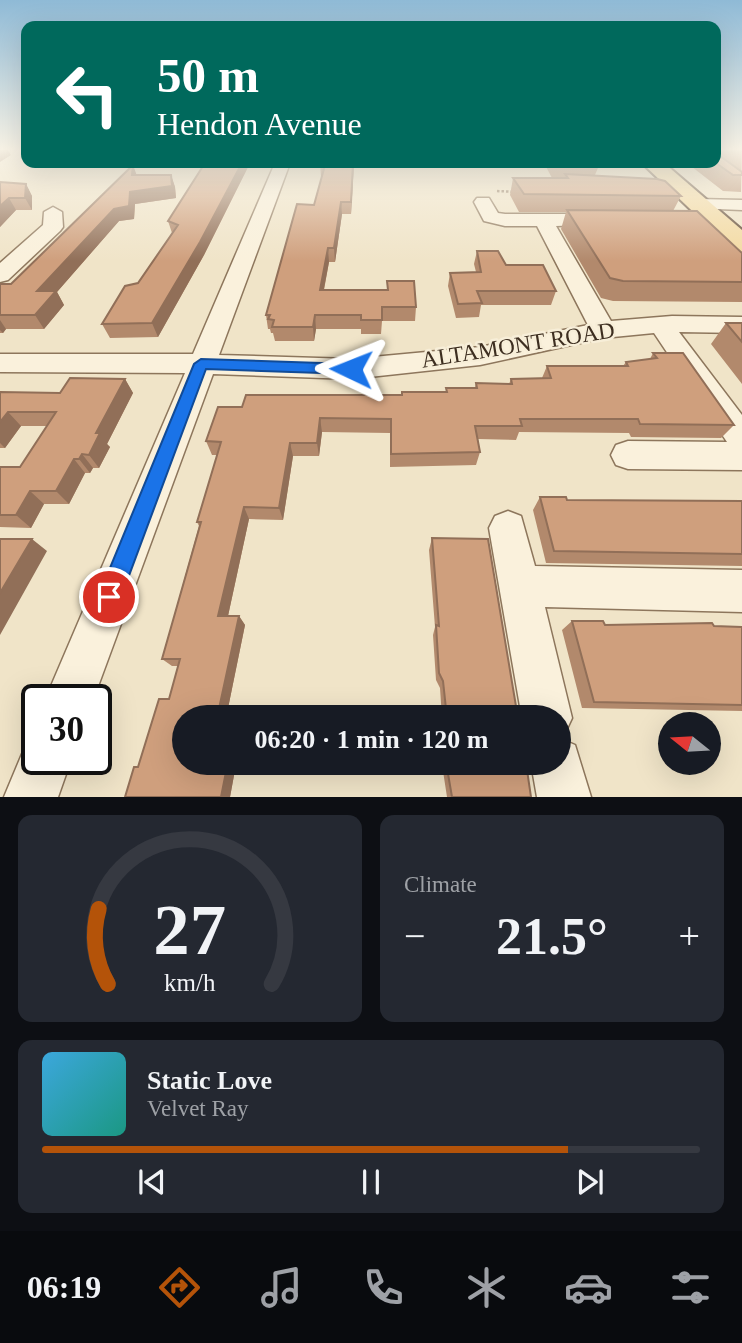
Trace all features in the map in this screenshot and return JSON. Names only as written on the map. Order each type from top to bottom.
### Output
[{"type":"main road","points":[[674,187],[691,205],[717,221],[742,244]]},
{"type":"street","points":[[75,684],[272,187]]},
{"type":"street","points":[[660,190],[691,205],[742,205]]},
{"type":"street","points":[[486,197],[491,217],[624,220]]},
{"type":"street","points":[[0,275],[53,227],[53,212]]},
{"type":"street","points":[[543,219],[603,330]]},
{"type":"street","points":[[661,325],[742,439]]},
{"type":"street","name":"ALTAMONT ROAD","points":[[0,363],[201,364],[351,369],[480,356],[603,330],[661,325],[742,325]]},
{"type":"street","points":[[628,455],[742,456]]},
{"type":"street","points":[[508,528],[544,705]]},
{"type":"street","points":[[519,586],[742,591]]},
{"type":"street","points":[[31,797],[39,775]]},
{"type":"street","points":[[559,775],[564,797]]},
{"type":"path","points":[[486,197],[516,192]]},
{"type":"building","points":[[0,187],[26,187],[25,198],[9,198],[0,206]]},
{"type":"building","points":[[110,187],[164,187],[130,192],[129,206],[114,209],[37,291],[56,291],[35,315],[0,315],[0,284],[11,284]]},
{"type":"building","points":[[190,187],[229,187],[152,323],[102,324],[125,286],[138,283],[178,225],[168,221]]},
{"type":"building","points":[[319,187],[352,187],[351,202],[341,202],[334,248],[328,248],[320,290],[388,290],[387,281],[414,281],[416,307],[382,307],[382,320],[361,320],[361,315],[315,315],[313,327],[272,327],[274,320],[268,319],[270,315],[266,315],[297,204],[314,205]]},
{"type":"building","points":[[519,187],[672,187],[681,196],[524,194]]},
{"type":"building","points":[[567,210],[697,211],[742,253],[742,282],[623,281],[610,278]]},
{"type":"building","points":[[477,251],[498,251],[506,265],[543,265],[556,291],[477,291],[482,303],[458,304],[450,273],[481,272]]},
{"type":"building","points":[[726,323],[742,323],[742,342]]},
{"type":"building","points":[[653,353],[683,353],[734,425],[640,424],[638,419],[520,419],[522,426],[475,426],[480,452],[391,454],[391,419],[320,418],[317,443],[290,443],[279,508],[244,507],[218,616],[239,616],[220,705],[172,705],[172,775],[225,775],[221,797],[125,797],[134,767],[138,767],[159,699],[169,699],[180,659],[162,659],[201,522],[197,522],[221,442],[206,441],[218,407],[242,407],[246,395],[402,395],[402,392],[447,392],[446,388],[477,388],[476,383],[512,384],[511,379],[551,378],[547,366],[628,366],[626,362],[657,358]]},
{"type":"building","points":[[70,378],[125,379],[96,433],[100,433],[89,455],[82,454],[79,459],[74,459],[56,491],[30,491],[16,515],[0,515],[0,467],[20,467],[56,412],[8,412],[0,422],[0,392],[60,393]]},
{"type":"building","points":[[540,497],[566,497],[567,500],[742,501],[742,554],[554,551]]},
{"type":"building","points":[[432,538],[488,539],[516,705],[446,705],[443,681],[439,673],[436,625],[439,626]]},
{"type":"building","points":[[0,539],[32,539],[0,593]]},
{"type":"building","points":[[572,621],[603,621],[605,625],[712,623],[714,626],[742,627],[742,705],[594,702]]},
{"type":"building","points":[[448,775],[528,775],[531,797],[452,797]]},
{"type":"route","points":[[109,597],[201,364],[351,369]]}]
